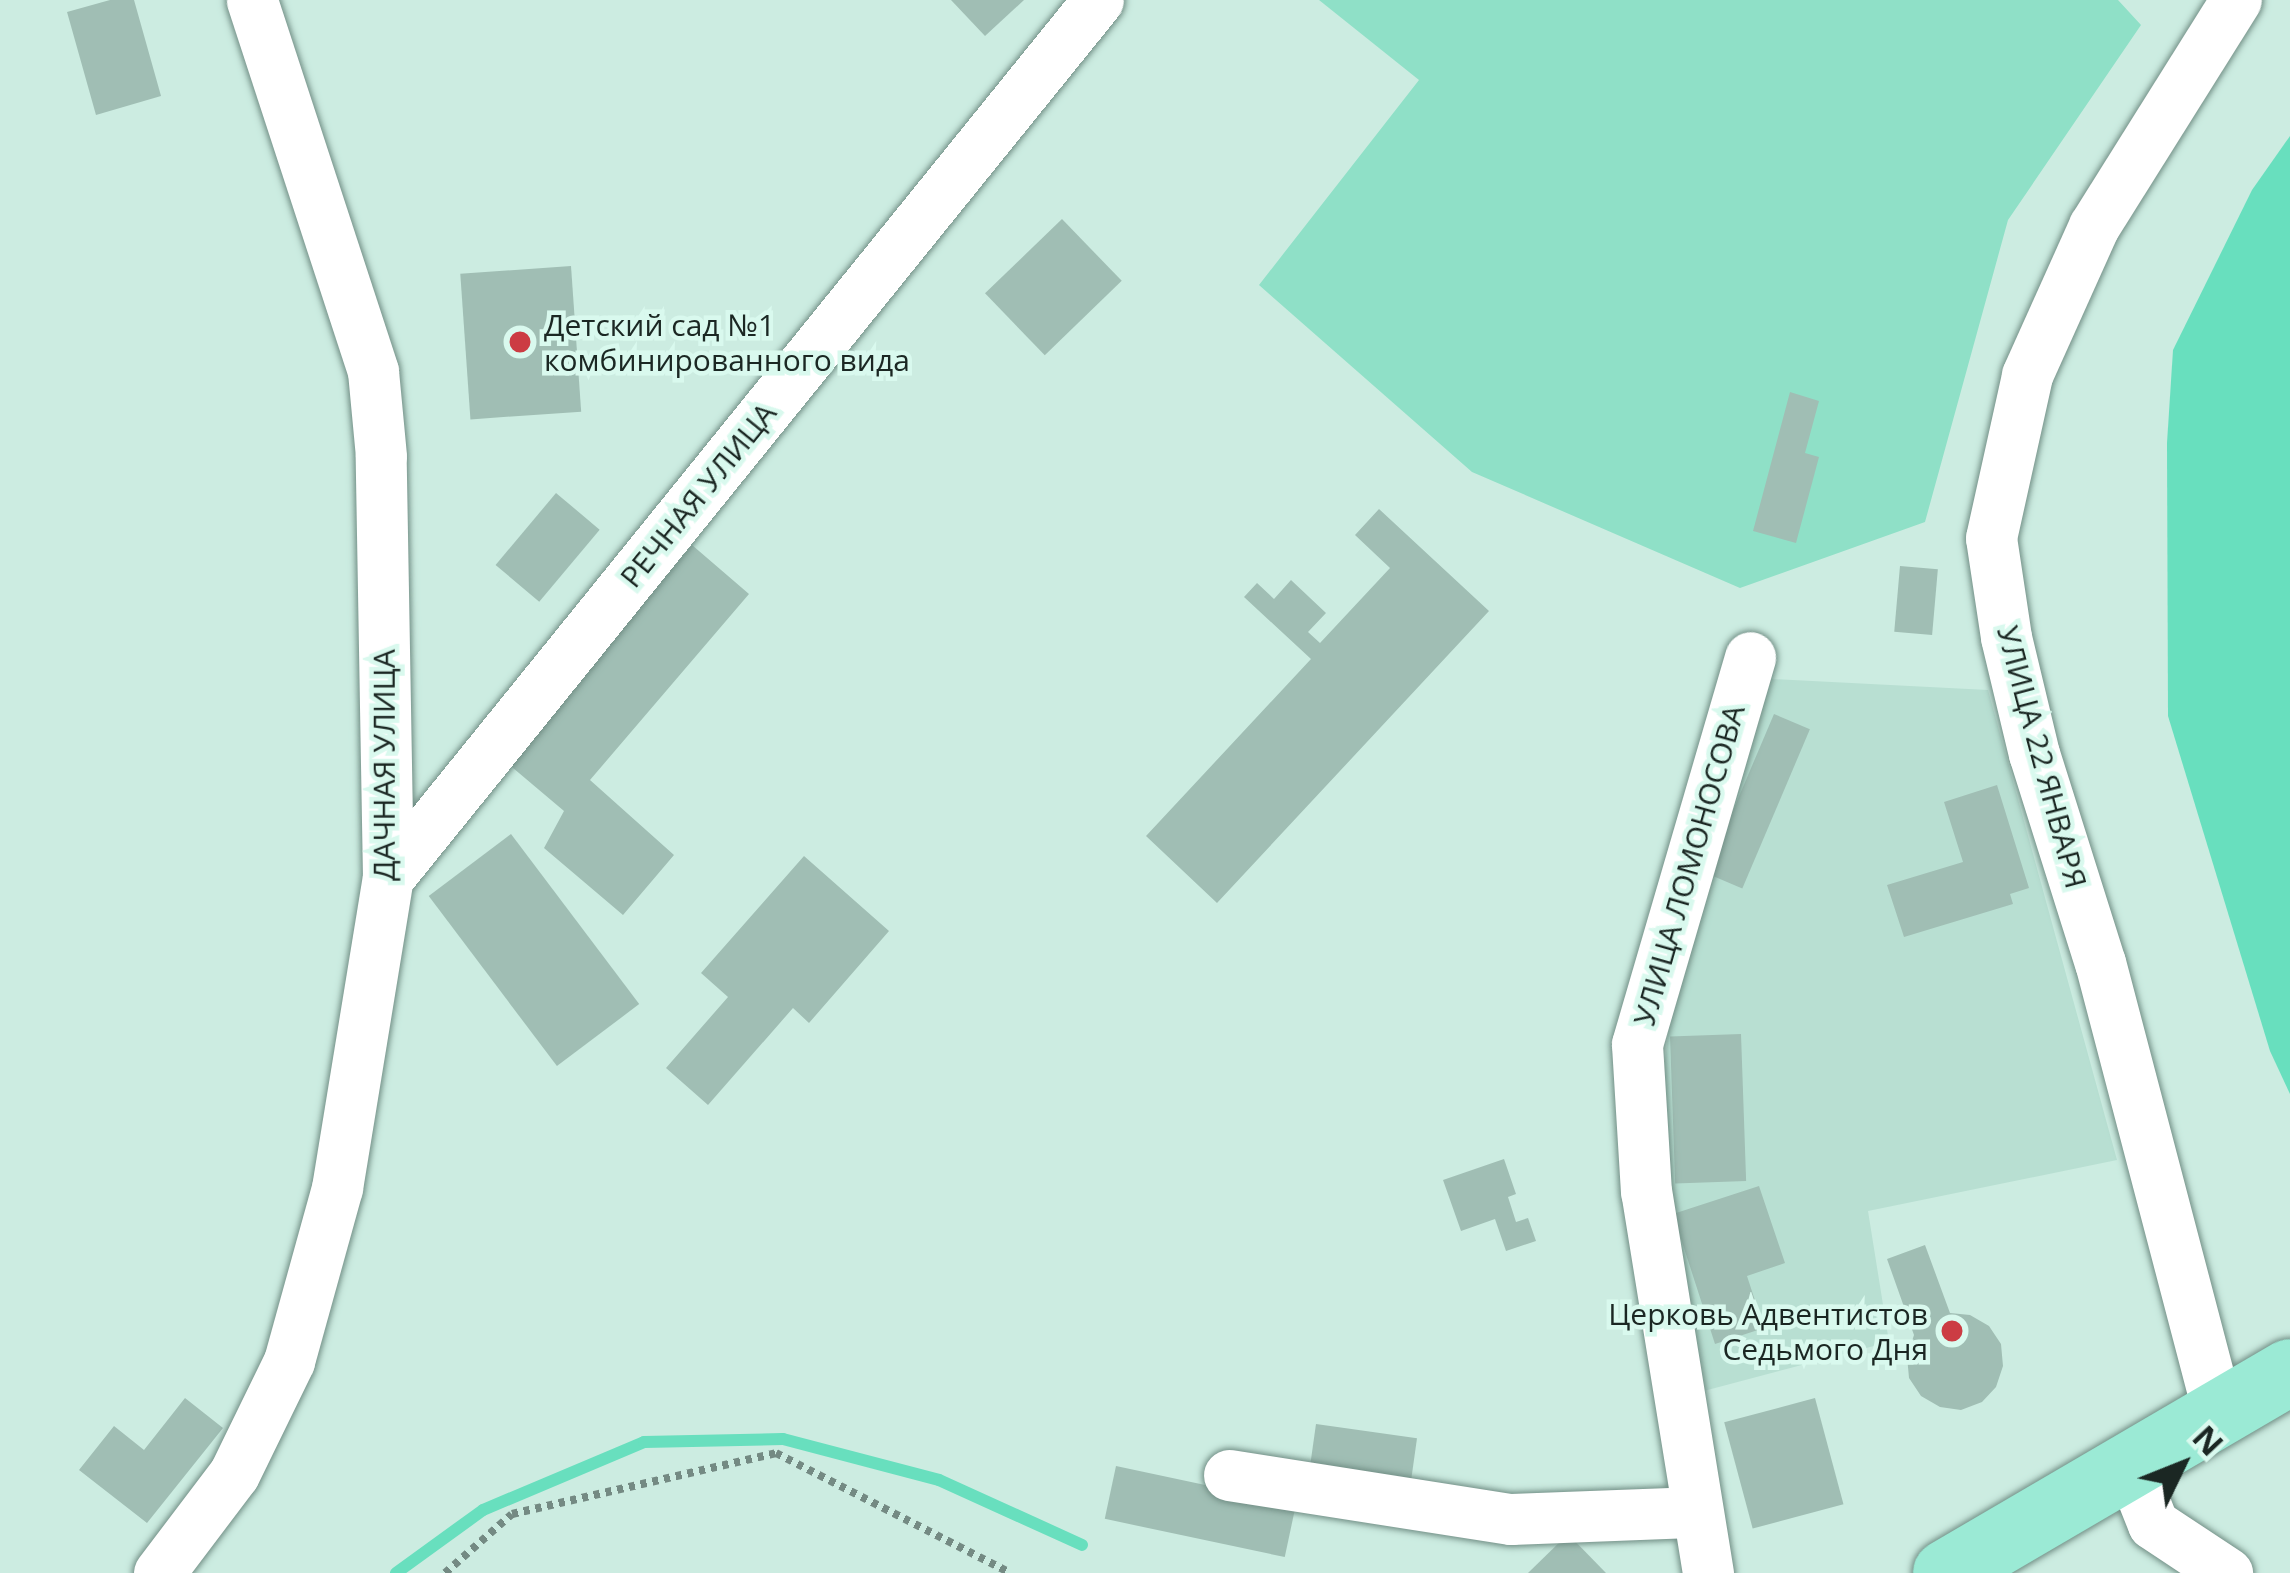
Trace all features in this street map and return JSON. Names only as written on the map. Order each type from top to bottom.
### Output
[{"type":"main road","points":[[1946,1573],[2290,1372]]},
{"type":"street","name":"ДАЧНАЯ УЛИЦА","points":[[159,1573],[234,1474],[289,1361],[337,1188],[388,878],[381,456],[373,371],[252,0]]},
{"type":"street","name":"РЕЧНАЯ УЛИЦА","points":[[388,878],[1098,0]]},
{"type":"street","name":"УЛИЦА 22 ЯНВАРЯ","points":[[2218,1412],[2100,963],[2034,754],[2006,638],[1991,538],[2027,375],[2094,226],[2236,0]]},
{"type":"street","name":"УЛИЦА ЛОМОНОСОВА","points":[[1708,1573],[1646,1192],[1637,1044],[1750,657]]},
{"type":"street","points":[[2130,1466],[2153,1524],[2227,1573]]},
{"type":"street","points":[[1229,1474],[1511,1519],[1697,1512]]},
{"type":"path","points":[[445,1573],[512,1514],[776,1453],[1010,1573]]},
{"type":"shaded area","points":[[1319,0],[2118,0],[2141,25],[2008,220],[1925,522],[1740,588],[1472,472],[1259,285],[1419,80]]},
{"type":"shaded area","points":[[2290,136],[2290,1094],[2270,1051],[2168,716],[2167,443],[2173,350],[2252,190]]},
{"type":"shaded area","points":[[1771,679],[1988,690],[2117,1160],[1868,1211],[1889,1342],[1700,1392],[1659,1114],[1671,1009]]},
{"type":"building","points":[[110,0],[134,0],[161,96],[96,115],[67,12]]},
{"type":"building","points":[[951,0],[1024,0],[985,36]]},
{"type":"building","points":[[1062,219],[1122,281],[1045,355],[985,293]]},
{"type":"building","name":"Детский сад №1 комбинированного вида","points":[[571,266],[581,412],[470,419],[460,274]]},
{"type":"building","points":[[1790,392],[1819,401],[1805,453],[1819,457],[1796,543],[1753,531]]},
{"type":"building","points":[[556,493],[600,530],[539,602],[496,565]]},
{"type":"building","points":[[1379,509],[1489,611],[1217,903],[1146,836],[1311,659],[1244,597],[1257,583],[1274,599],[1291,580],[1326,613],[1308,632],[1320,643],[1390,568],[1355,535]]},
{"type":"building","points":[[692,545],[749,594],[590,780],[674,855],[623,915],[544,848],[564,811],[506,762]]},
{"type":"building","points":[[1900,566],[1938,569],[1932,635],[1894,632]]},
{"type":"building","points":[[1774,714],[1810,729],[1742,888],[1706,873]]},
{"type":"building","points":[[1997,785],[2029,888],[2010,894],[2013,904],[1904,937],[1887,885],[1963,862],[1944,802]]},
{"type":"building","points":[[511,834],[639,1004],[557,1066],[429,896]]},
{"type":"building","points":[[804,856],[889,931],[809,1023],[793,1008],[708,1105],[666,1068],[728,997],[701,973]]},
{"type":"building","points":[[1741,1034],[1746,1181],[1675,1183],[1670,1036]]},
{"type":"building","points":[[1504,1159],[1516,1194],[1508,1197],[1516,1222],[1528,1218],[1536,1241],[1506,1251],[1495,1219],[1461,1231],[1443,1180]]},
{"type":"building","points":[[1759,1186],[1785,1263],[1747,1276],[1764,1328],[1715,1344],[1673,1214]]},
{"type":"building","name":"Церковь Адвентистов Седьмого Дня","points":[[1925,1245],[1950,1313],[1970,1315],[1989,1326],[2001,1344],[2003,1366],[1996,1387],[1982,1402],[1961,1410],[1940,1407],[1921,1396],[1909,1378],[1907,1356],[1914,1335],[1887,1259]]},
{"type":"building","points":[[185,1398],[223,1428],[147,1523],[79,1470],[114,1426],[144,1450]]},
{"type":"building","points":[[1815,1398],[1843,1504],[1753,1529],[1724,1422]]},
{"type":"building","points":[[1316,1424],[1417,1438],[1411,1482],[1310,1468]]},
{"type":"building","points":[[1116,1466],[1296,1504],[1285,1557],[1105,1519]]},
{"type":"building","points":[[1568,1534],[1606,1573],[1528,1573]]},
{"type":"waterway","points":[[396,1573],[483,1510],[644,1442],[783,1439],[939,1480],[1082,1545]]},
{"type":"place","name":"Детский сад №1 комбинированного вида","points":[[520,342]]},
{"type":"place","name":"Церковь Адвентистов Седьмого Дня","points":[[1952,1331]]}]
